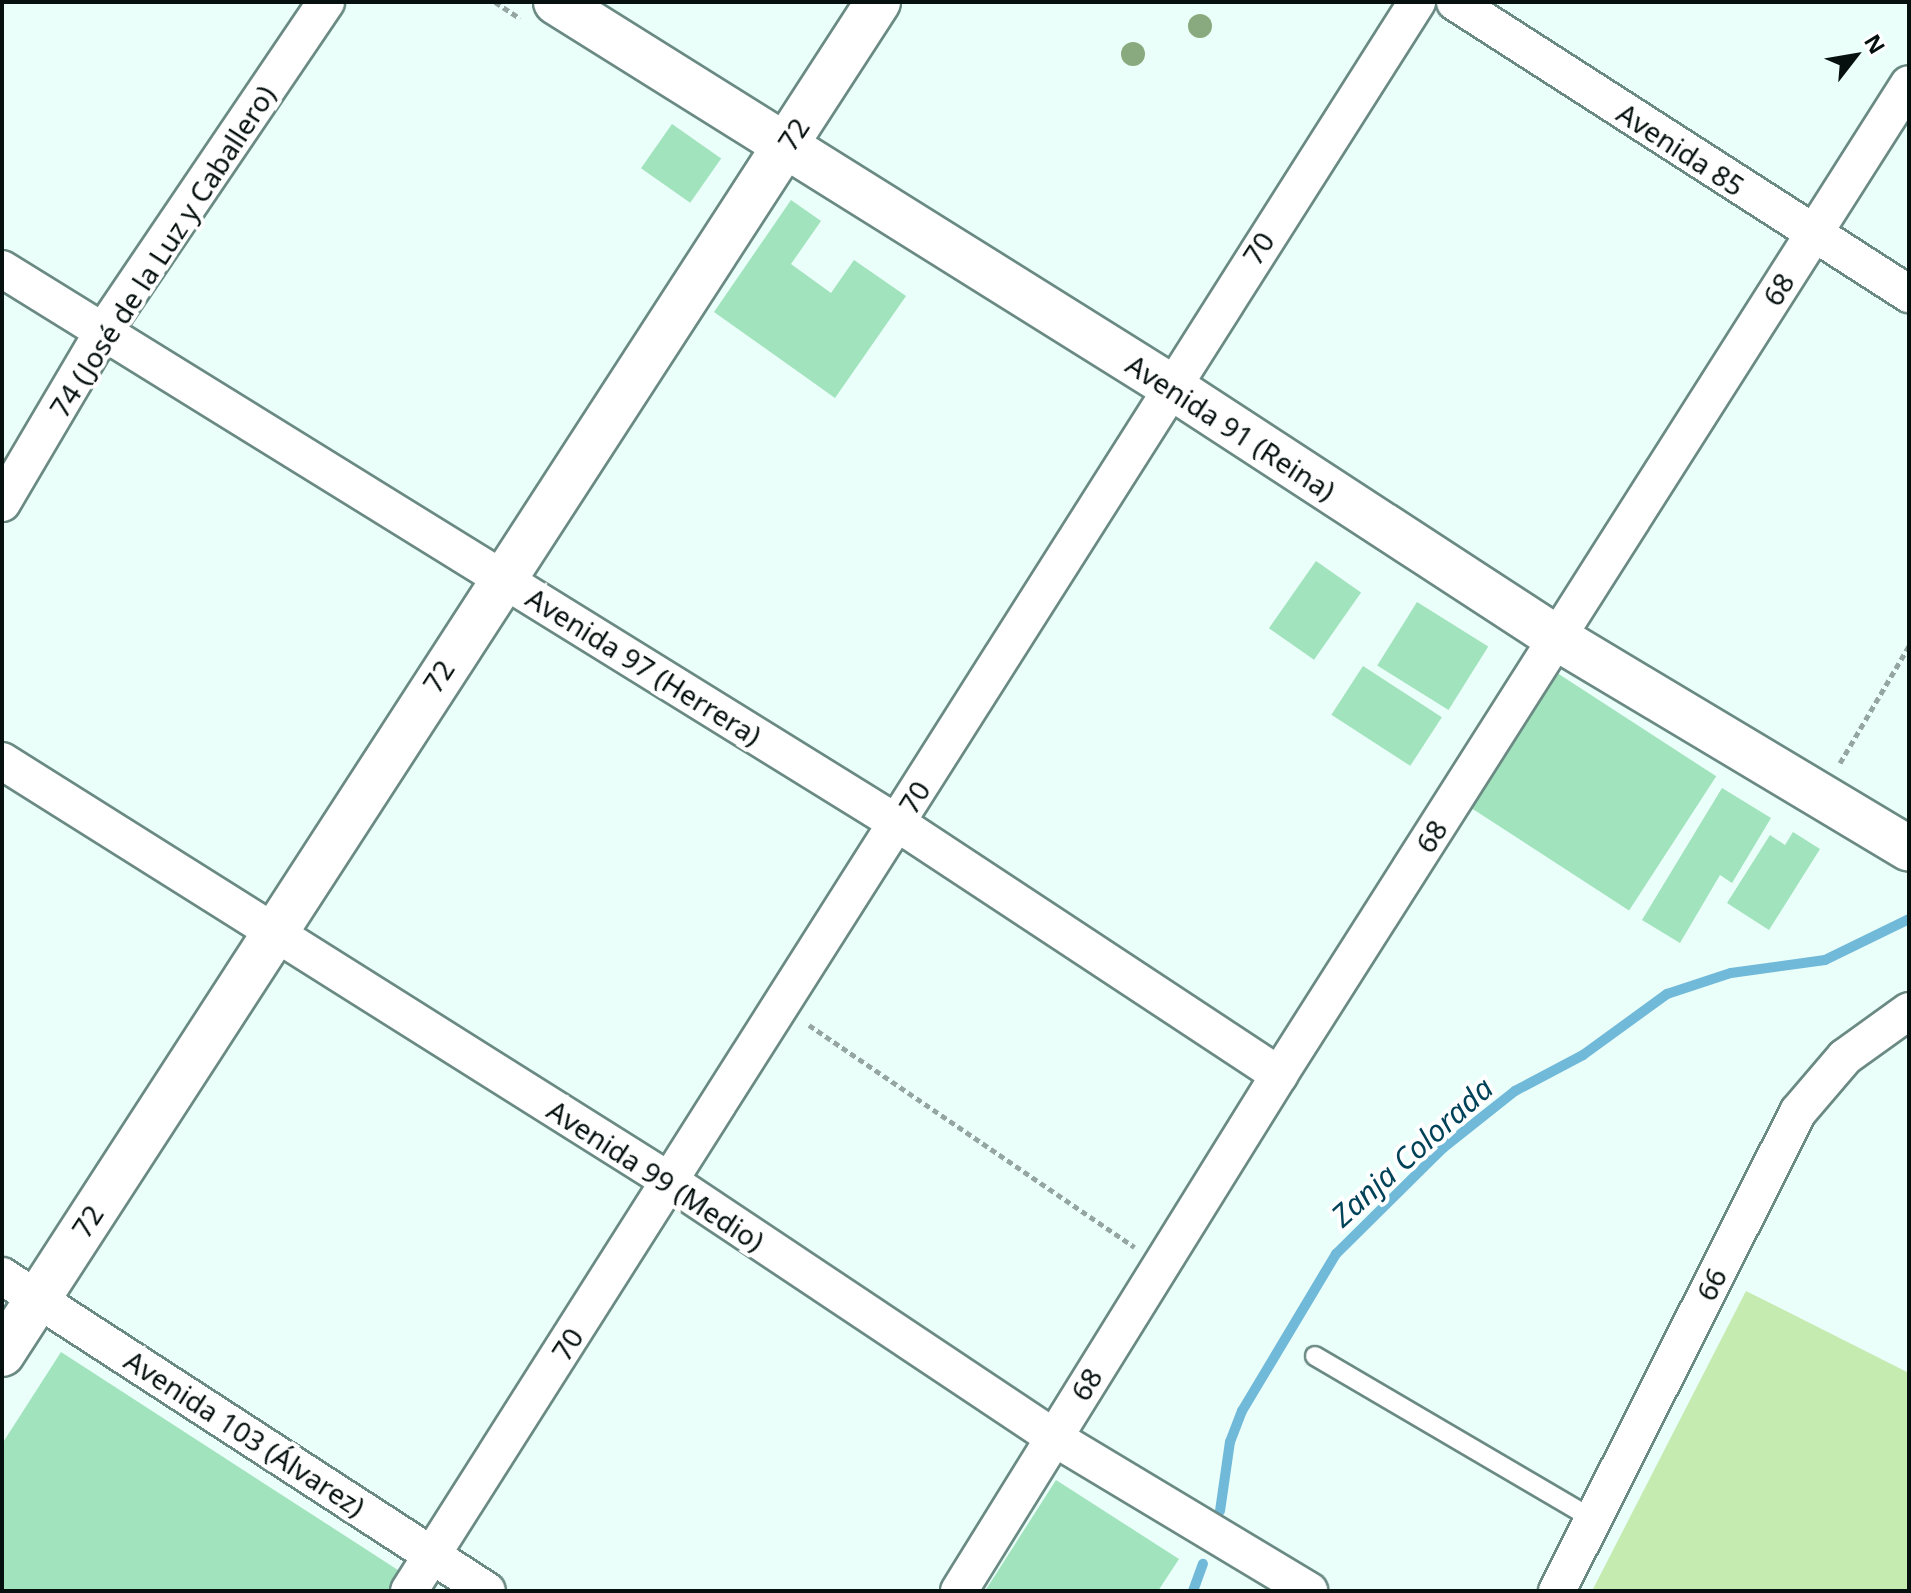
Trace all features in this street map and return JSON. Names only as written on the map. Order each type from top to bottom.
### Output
[{"type":"street","name":"74 (José de la Luz y Caballero)","points":[[2,503],[104,330],[326,2]]},
{"type":"street","name":"Avenida 91 (Reina)","points":[[556,2],[1170,386],[1557,638],[1909,849]]},
{"type":"street","name":"72","points":[[2,1354],[20,1287],[273,932],[878,2]]},
{"type":"street","name":"70","points":[[409,1591],[671,1182],[1170,386],[1417,2]]},
{"type":"street","name":"Avenida 85","points":[[1455,2],[1909,294]]},
{"type":"street","name":"68","points":[[959,1591],[1279,1075],[1909,84]]},
{"type":"street","name":"Avenida 97 (Herrera)","points":[[2,269],[897,823],[1279,1075]]},
{"type":"street","name":"Avenida 99 (Medio)","points":[[2,761],[671,1182],[1053,1437],[1309,1591]]},
{"type":"street","name":"66","points":[[1557,1591],[1798,1112],[1845,1057],[1909,1011]]},
{"type":"street","name":"Avenida 103 (Álvarez)","points":[[20,1287],[487,1591]]},
{"type":"lane","points":[[1315,1356],[1593,1519]]},
{"type":"path","points":[[1821,795],[1909,646]]},
{"type":"path","points":[[782,1006],[1160,1265]]},
{"type":"green space","points":[[1746,1291],[1909,1373],[1909,1591],[1592,1591]]},
{"type":"building","points":[[672,124],[721,158],[690,203],[641,168]]},
{"type":"building","points":[[791,200],[821,221],[791,264],[831,293],[854,260],[906,296],[835,398],[714,312]]},
{"type":"building","points":[[1316,561],[1361,593],[1314,660],[1269,628]]},
{"type":"building","points":[[1417,602],[1488,647],[1448,710],[1377,666]]},
{"type":"building","points":[[1363,666],[1442,717],[1410,766],[1331,715]]},
{"type":"building","points":[[1551,669],[1716,776],[1629,910],[1464,803]]},
{"type":"building","points":[[1722,788],[1771,818],[1732,883],[1720,875],[1680,943],[1642,920]]},
{"type":"building","points":[[1793,832],[1820,849],[1769,930],[1727,903],[1770,835],[1785,845]]},
{"type":"building","points":[[61,1352],[401,1572],[389,1591],[2,1591],[2,1444]]},
{"type":"building","points":[[1056,1480],[1179,1559],[1158,1591],[985,1591]]},
{"type":"waterway","name":"Zanja Colorada","points":[[1220,1511],[1230,1442],[1242,1411],[1336,1254],[1443,1148],[1515,1091],[1583,1055],[1667,994],[1731,973],[1825,960],[1909,919]]},
{"type":"waterway","name":"Zanja Colorada","points":[[1193,1591],[1203,1564]]}]
